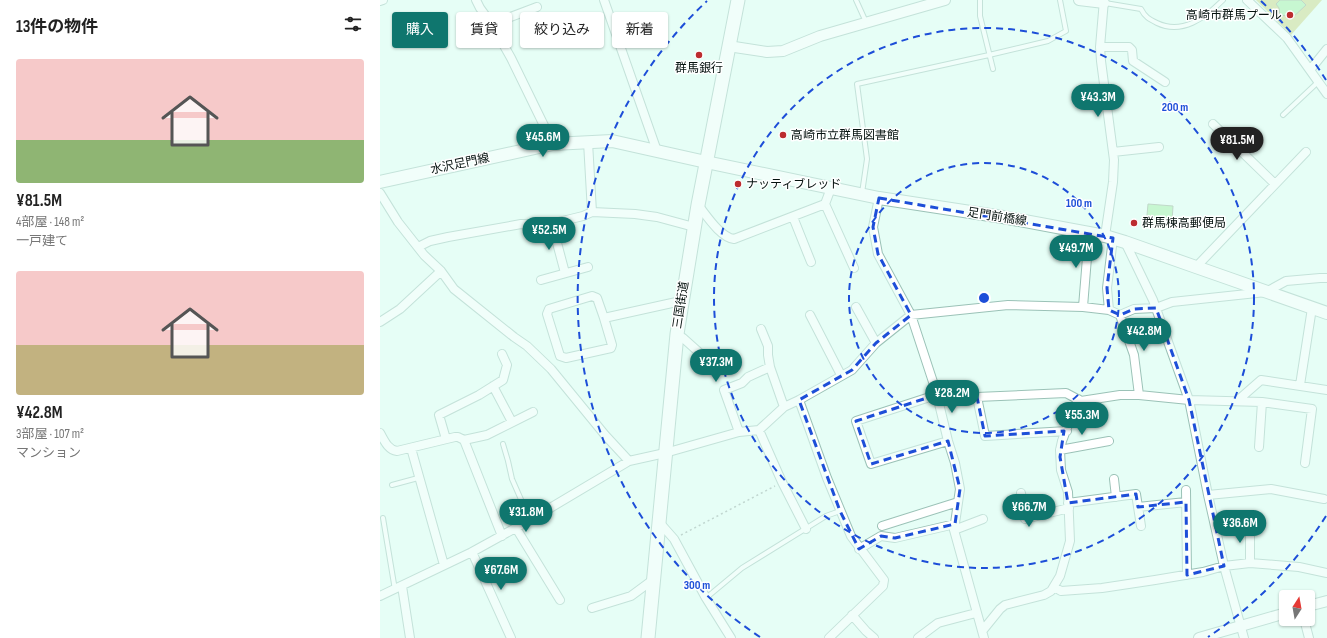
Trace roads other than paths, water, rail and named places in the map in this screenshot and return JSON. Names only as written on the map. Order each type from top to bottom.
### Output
[{"type":"main road","name":"三国街道","points":[[648,638],[676,334],[698,204],[738,0]]},
{"type":"main road","name":"水沢足門線","points":[[380,184],[553,144],[612,141],[706,162]]},
{"type":"main road","name":"足門前橋線","points":[[706,162],[879,198],[1003,217],[1109,237],[1327,313]]},
{"type":"street","points":[[476,0],[483,12]]},
{"type":"street","points":[[604,0],[657,151]]},
{"type":"street","points":[[728,46],[767,52],[783,51],[820,36],[927,2],[945,0]]},
{"type":"street","points":[[1079,0],[1104,2],[1100,47],[1114,160],[1107,288],[1109,310]]},
{"type":"street","points":[[1247,0],[1283,33],[1327,94]]},
{"type":"street","points":[[512,16],[537,7]]},
{"type":"street","points":[[1100,47],[1129,47],[1132,50],[1133,61],[1165,82]]},
{"type":"street","points":[[505,48],[553,144]]},
{"type":"street","points":[[1310,70],[1327,49]]},
{"type":"street","points":[[1213,124],[1275,184]]},
{"type":"street","points":[[588,142],[592,212]]},
{"type":"street","points":[[1112,152],[1159,147]]},
{"type":"street","points":[[1196,267],[1306,152]]},
{"type":"street","points":[[380,184],[398,222],[454,289],[527,346],[551,369],[605,435],[629,461]]},
{"type":"street","points":[[698,204],[721,232],[734,239],[824,204],[831,188]]},
{"type":"street","points":[[879,198],[873,227],[878,254],[911,315],[932,377],[955,463],[960,489],[954,527],[976,613],[984,634]]},
{"type":"street","points":[[824,204],[854,268]]},
{"type":"street","points":[[418,247],[430,241],[448,237],[521,224],[552,224],[583,216],[592,212],[635,214],[657,217],[694,227]]},
{"type":"street","points":[[792,217],[811,262]]},
{"type":"street","points":[[552,224],[564,273]]},
{"type":"street","points":[[1083,307],[1089,233]]},
{"type":"street","points":[[1125,242],[1156,308],[1189,400],[1224,566],[1244,638]]},
{"type":"street","points":[[541,280],[588,267]]},
{"type":"street","points":[[380,322],[400,309],[440,271]]},
{"type":"street","points":[[1120,315],[1134,309],[1156,308],[1172,302],[1266,292],[1286,281],[1327,278]]},
{"type":"street","points":[[592,296],[597,298],[604,318],[612,348],[566,358],[560,356],[547,314],[549,309],[592,296]]},
{"type":"street","points":[[604,318],[682,301]]},
{"type":"street","points":[[380,596],[502,536],[629,461],[666,453],[739,432],[759,430],[784,407],[852,370],[876,343],[911,315],[1008,305],[1083,307],[1109,310],[1120,315],[1134,355],[1139,395]]},
{"type":"street","points":[[856,307],[876,343]]},
{"type":"street","points":[[1300,385],[1312,308]]},
{"type":"street","points":[[810,315],[841,375]]},
{"type":"street","points":[[761,329],[768,346],[770,367],[784,407]]},
{"type":"street","points":[[676,334],[683,338],[702,355]]},
{"type":"street","points":[[446,439],[439,414],[479,395],[503,380],[507,365],[502,354]]},
{"type":"street","points":[[739,432],[724,390],[742,383],[748,377],[770,367]]},
{"type":"street","points":[[1237,401],[1261,380],[1327,390]]},
{"type":"street","points":[[493,386],[512,422]]},
{"type":"street","points":[[948,441],[871,464],[856,421],[937,398],[1066,393],[1081,401],[1120,395],[1139,395],[1189,400],[1262,402],[1312,409],[1305,462]]},
{"type":"street","points":[[977,397],[985,436],[1067,431]]},
{"type":"street","points":[[984,634],[1000,609],[1005,605],[1044,595],[1051,591],[1060,576],[1070,541],[1068,492],[1061,470],[1060,450],[1078,399]]},
{"type":"street","points":[[799,400],[840,511],[851,536],[859,549],[884,580],[883,586],[829,638]]},
{"type":"street","points":[[1259,447],[1262,402]]},
{"type":"street","points":[[380,433],[389,448],[393,451],[397,451],[446,439],[458,437],[464,440],[488,435],[533,412]]},
{"type":"street","points":[[759,430],[782,482],[806,529]]},
{"type":"street","points":[[464,440],[502,536]]},
{"type":"street","points":[[1060,450],[1109,441]]},
{"type":"street","points":[[411,448],[418,478],[444,565]]},
{"type":"street","points":[[1114,479],[1116,497]]},
{"type":"street","points":[[1208,495],[1271,489],[1324,499]]},
{"type":"street","points":[[1186,490],[1187,575]]},
{"type":"street","points":[[1021,493],[1025,519],[1068,506],[1136,494],[1141,526]]},
{"type":"street","points":[[882,526],[958,502]]},
{"type":"street","points":[[1138,508],[1186,502]]},
{"type":"street","points":[[859,549],[881,536],[895,538],[954,527],[983,519]]},
{"type":"street","points":[[659,522],[674,539],[706,598],[731,638]]},
{"type":"street","points":[[1250,525],[1250,563]]},
{"type":"street","points":[[516,528],[560,600]]},
{"type":"street","points":[[472,552],[511,638]]},
{"type":"street","points":[[1054,587],[1061,591],[1088,589],[1156,580],[1203,572],[1224,566],[1250,563],[1299,567],[1327,573]]},
{"type":"street","points":[[592,608],[631,596],[654,579]]},
{"type":"street","points":[[402,586],[410,638]]},
{"type":"street","points":[[1315,604],[1327,601]]},
{"type":"street","points":[[918,638],[938,623],[976,613]]},
{"type":"street","points":[[852,615],[874,638]]},
{"type":"street","points":[[1201,638],[1279,615]]},
{"type":"street","points":[[1306,626],[1309,638]]},
{"type":"lane","points":[[856,0],[866,22]]},
{"type":"lane","points":[[980,0],[980,16],[993,69]]},
{"type":"lane","points":[[862,194],[867,159],[857,84],[1048,41],[1066,31],[1060,0]]},
{"type":"lane","points":[[1104,2],[1141,9],[1145,16],[1161,24],[1185,26],[1206,15],[1223,0]]},
{"type":"lane","points":[[1283,115],[1318,82]]},
{"type":"lane","points":[[503,444],[512,479],[530,520]]},
{"type":"lane","points":[[392,485],[418,478]]},
{"type":"lane","points":[[706,598],[742,568],[826,516],[840,511]]},
{"type":"lane","points":[[383,518],[394,590]]},
{"type":"place","name":"高崎市群馬プール","points":[[1290,15]]},
{"type":"place","name":"群馬銀行","points":[[699,55]]},
{"type":"place","name":"高崎市立群馬図書館","points":[[783,135]]},
{"type":"place","name":"ナッティブレッド","points":[[738,184]]},
{"type":"place","name":"群馬棟高郵便局","points":[[1134,223]]}]
